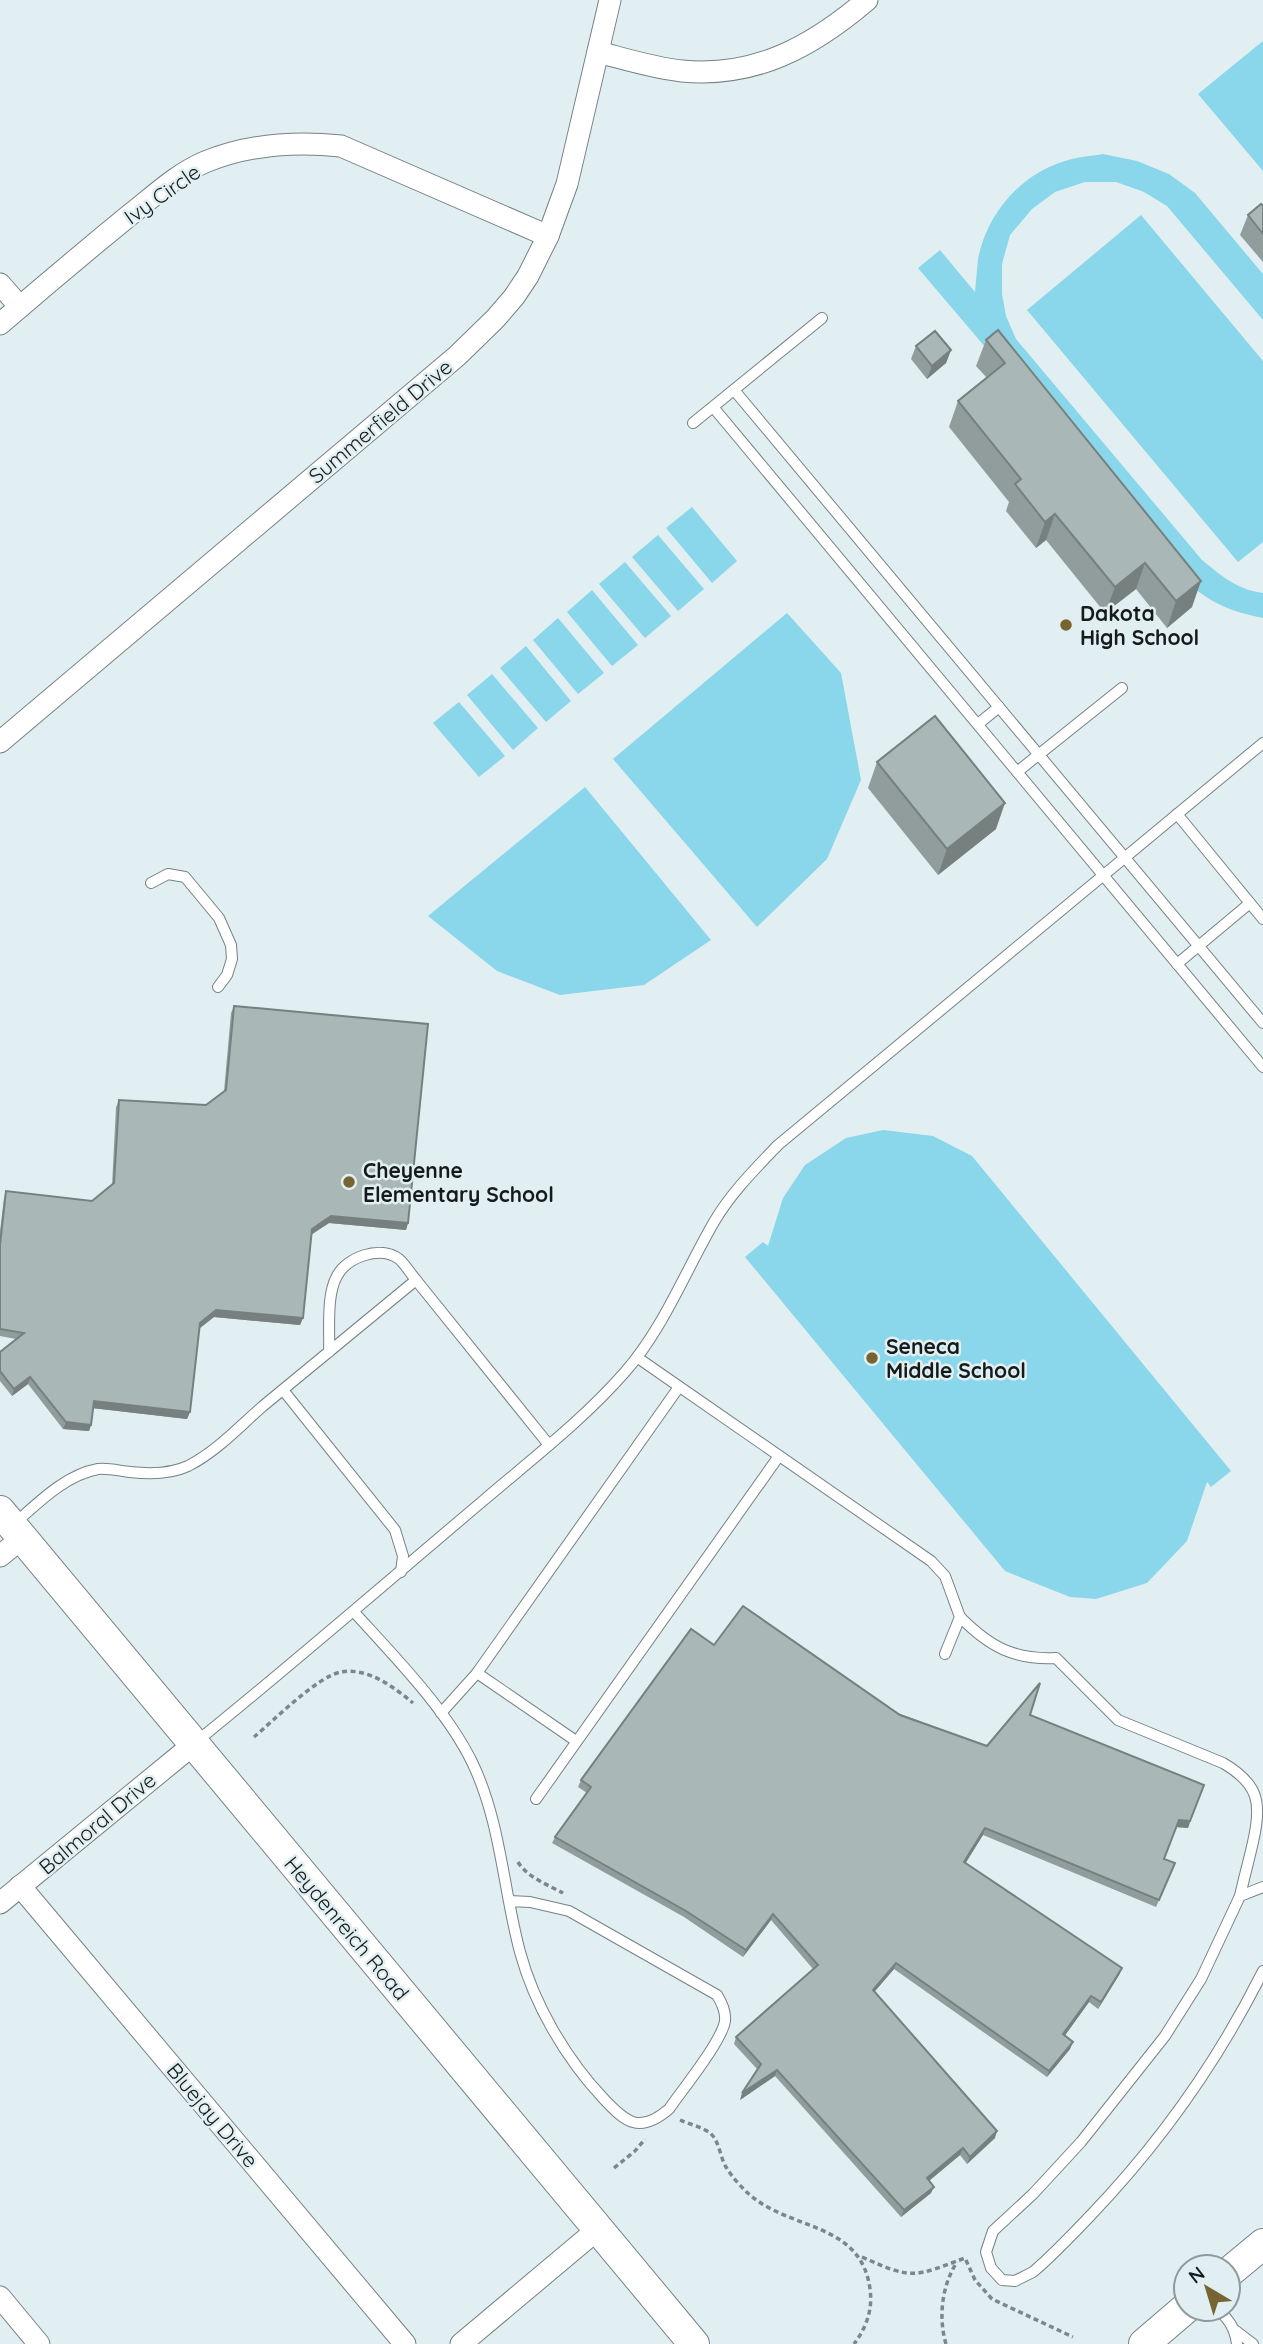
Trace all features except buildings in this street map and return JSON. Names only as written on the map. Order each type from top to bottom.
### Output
[{"type":"street","name":"Summerfield Drive","points":[[0,742],[466,347],[514,297],[548,236],[567,184],[610,0]]},
{"type":"street","points":[[598,52],[682,71],[737,69],[793,52],[819,38],[867,0]]},
{"type":"street","name":"Ivy Circle","points":[[0,324],[178,177],[205,163],[271,144],[308,142],[341,146],[548,236]]},
{"type":"street","points":[[0,284],[20,307]]},
{"type":"street","name":"Heydenreich Road","points":[[6,1527],[194,1744],[694,2344]]},
{"type":"street","name":"Balmoral Drive","points":[[0,1903],[194,1744]]},
{"type":"street","name":"Bluejay Drive","points":[[20,1886],[405,2344]]},
{"type":"street","points":[[461,2344],[598,2229]]},
{"type":"street","points":[[1242,2261],[1263,2244]]},
{"type":"street","points":[[0,2297],[39,2344]]},
{"type":"street","points":[[1144,2344],[1172,2320]]},
{"type":"lane","points":[[693,423],[822,318]]},
{"type":"lane","points":[[734,390],[1263,1023]]},
{"type":"lane","points":[[713,407],[1263,1067]]},
{"type":"lane","points":[[1017,772],[1122,688]]},
{"type":"lane","points":[[978,724],[999,707]]},
{"type":"lane","points":[[194,1744],[401,1572],[549,1445],[605,1393],[638,1358],[715,1220],[736,1191],[778,1145],[1263,743]]},
{"type":"lane","points":[[1177,814],[1263,919]]},
{"type":"lane","points":[[151,883],[168,874],[185,877],[219,918],[229,937],[232,959],[227,975],[218,987]]},
{"type":"lane","points":[[1177,964],[1250,903]]},
{"type":"lane","points":[[1253,1055],[1263,1047]]},
{"type":"lane","points":[[329,1352],[330,1300],[336,1276],[349,1262],[380,1252],[398,1259],[549,1445]]},
{"type":"lane","points":[[6,1527],[51,1493],[85,1473],[100,1469],[167,1472],[186,1467],[201,1458],[416,1280]]},
{"type":"lane","points":[[638,1358],[931,1562],[945,1576],[960,1617],[978,1634],[1015,1655],[1034,1659],[1056,1658],[1118,1720],[1239,1772],[1251,1786],[1258,1802],[1258,1818],[1240,1896],[1201,1979],[1165,2036],[1081,2142],[1033,2194],[993,2231],[986,2252],[990,2268],[1002,2280],[1015,2281],[1032,2272],[1119,2186],[1199,2083],[1242,2014],[1263,1971]]},
{"type":"lane","points":[[441,1713],[477,1673],[680,1387]]},
{"type":"lane","points":[[283,1390],[395,1530],[403,1556],[401,1572]]},
{"type":"lane","points":[[536,1799],[779,1456]]},
{"type":"lane","points":[[354,1612],[441,1713],[471,1760],[491,1812],[509,1901],[520,1954],[547,2017],[575,2063],[617,2113],[629,2122],[644,2124],[658,2118],[669,2109],[719,2036],[725,2021],[724,2007],[717,1995],[569,1911],[530,1902],[509,1901]]},
{"type":"lane","points":[[945,1654],[960,1617]]},
{"type":"lane","points":[[477,1673],[576,1741]]},
{"type":"lane","points":[[1240,1896],[1263,1887]]},
{"type":"lane","points":[[1229,2323],[1253,2344]]},
{"type":"lane","points":[[1236,2331],[1237,2344]]},
{"type":"path","points":[[254,1737],[319,1682],[342,1672],[368,1675],[400,1692],[415,1706]]},
{"type":"path","points":[[517,1856],[524,1870],[566,1895]]},
{"type":"path","points":[[672,2128],[680,2120],[709,2132],[734,2178],[753,2197],[765,2206],[830,2233],[860,2256],[886,2269],[909,2274],[933,2270],[965,2258],[975,2280],[992,2299],[1073,2337]]},
{"type":"path","points":[[614,2168],[635,2151],[644,2139],[654,2137]]},
{"type":"path","points":[[854,2344],[862,2333],[870,2309],[869,2283],[860,2256]]},
{"type":"path","points":[[947,2344],[943,2322],[944,2297],[949,2274],[958,2261]]},
{"type":"shaded area","points":[[1263,41],[1263,171],[1198,94]]},
{"type":"shaded area","points":[[1103,154],[1137,161],[1169,174],[1195,193],[1263,274],[1263,320],[1167,206],[1144,192],[1116,182],[1085,182],[1055,192],[1032,209],[1010,235],[1002,264],[1002,294],[1006,316],[1016,339],[1202,560],[1237,585],[1263,593],[1263,618],[1220,604],[1182,579],[918,268],[940,250],[975,292],[978,259],[983,242],[989,226],[1008,198],[1034,175],[1049,167]]},
{"type":"shaded area","points":[[1141,215],[1263,361],[1263,542],[1238,562],[1027,310]]},
{"type":"shaded area","points":[[692,507],[737,561],[712,583],[666,528]]},
{"type":"shaded area","points":[[658,535],[704,589],[678,611],[632,557]]},
{"type":"shaded area","points":[[625,562],[671,616],[645,638],[599,584]]},
{"type":"shaded area","points":[[592,590],[638,645],[612,666],[567,612]]},
{"type":"shaded area","points":[[787,613],[841,673],[861,780],[827,859],[757,927],[613,759]]},
{"type":"shaded area","points":[[558,618],[604,673],[578,694],[533,640]]},
{"type":"shaded area","points":[[526,646],[571,701],[546,722],[500,668]]},
{"type":"shaded area","points":[[492,674],[538,728],[513,750],[467,695]]},
{"type":"shaded area","points":[[459,702],[505,756],[479,777],[433,723]]},
{"type":"shaded area","points":[[585,787],[711,940],[644,985],[560,995],[497,971],[428,916]]},
{"type":"shaded area","points":[[883,1130],[933,1136],[972,1156],[1231,1471],[1211,1487],[1207,1482],[1187,1541],[1147,1583],[1096,1599],[1070,1597],[1005,1571],[745,1257],[763,1242],[768,1246],[783,1198],[805,1165],[846,1138]]},
{"type":"place","name":"Dakota High School","points":[[1066,625]]},
{"type":"place","name":"Cheyenne Elementary School","points":[[349,1182]]},
{"type":"place","name":"Seneca Middle School","points":[[872,1358]]}]
